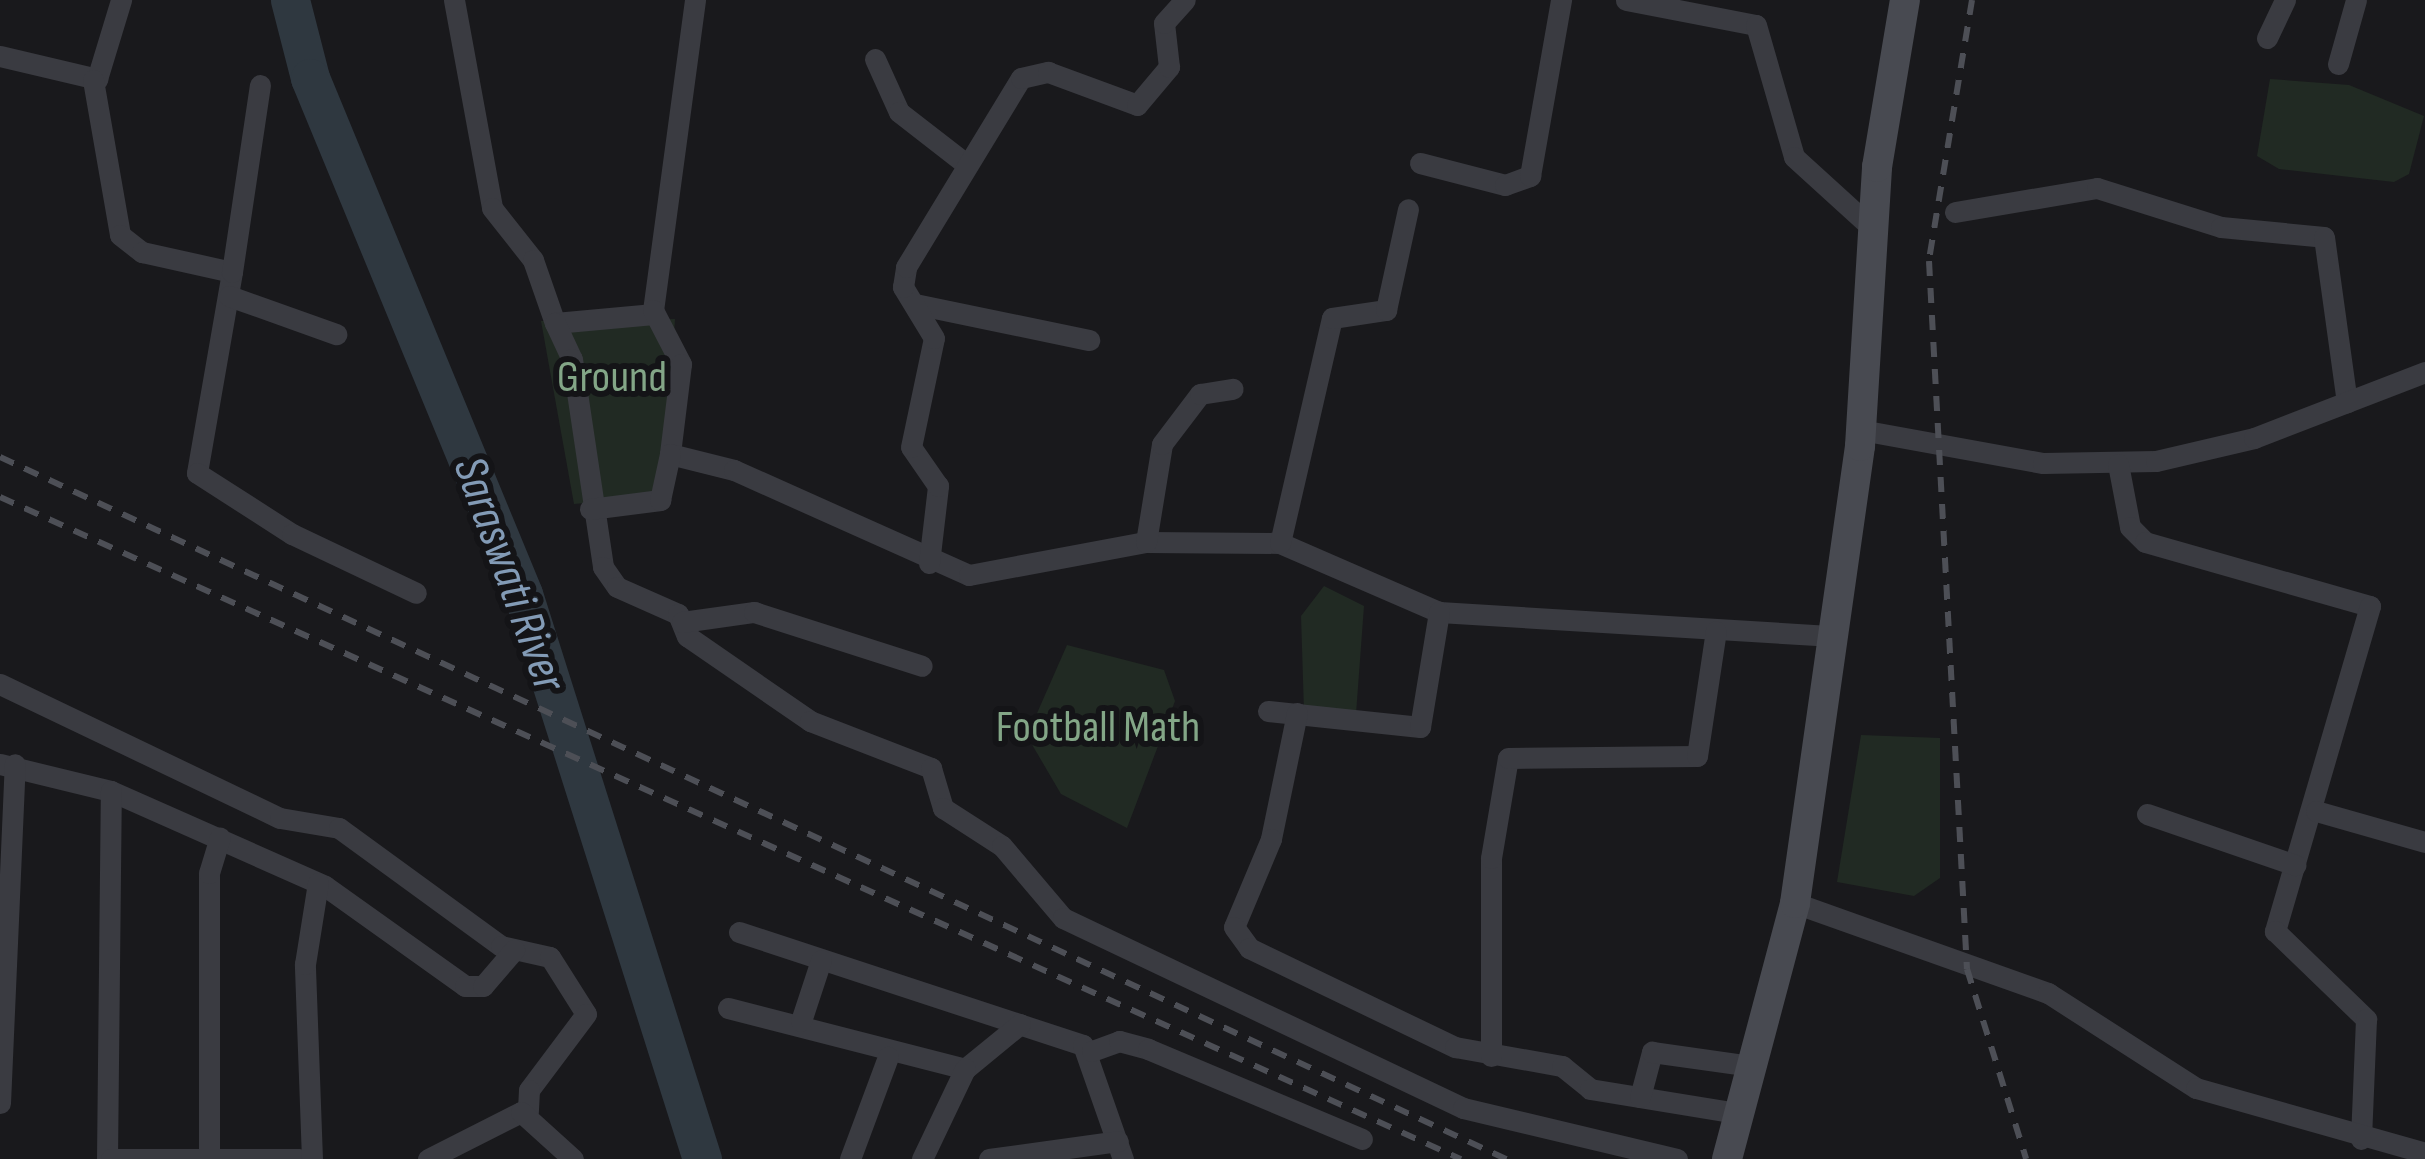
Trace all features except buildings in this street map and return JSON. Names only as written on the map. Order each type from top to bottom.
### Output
[{"type":"main road","points":[[1727,1159],[1745,1065],[1795,903],[1861,430],[1874,229],[1905,0]]},
{"type":"street","points":[[121,0],[111,54],[93,80],[124,241],[232,272]]},
{"type":"street","points":[[454,0],[492,208],[532,260],[572,359],[590,509],[610,580],[682,622],[809,721],[931,769],[943,808],[1002,846],[1063,918],[1463,1108],[1677,1159]]},
{"type":"street","points":[[590,509],[663,498],[681,364],[654,314],[695,0]]},
{"type":"street","points":[[928,563],[939,491],[911,447],[935,347],[915,304],[907,267],[966,164],[1034,69],[1125,106],[1147,98],[1169,67],[1164,23],[1185,0]]},
{"type":"street","points":[[1420,164],[1505,185],[1530,176],[1562,0]]},
{"type":"street","points":[[1626,0],[1756,25],[1794,157],[1874,229]]},
{"type":"street","points":[[2266,38],[2285,0]]},
{"type":"street","points":[[2338,64],[2356,0]]},
{"type":"street","points":[[0,56],[93,80]]},
{"type":"street","points":[[875,59],[898,112],[966,164]]},
{"type":"street","points":[[260,85],[197,473],[292,534],[416,593]]},
{"type":"street","points":[[1955,212],[2097,188],[2221,227],[2324,237],[2347,402]]},
{"type":"street","points":[[1280,542],[1332,318],[1386,310],[1408,209]]},
{"type":"street","points":[[229,296],[336,334]]},
{"type":"street","points":[[915,304],[1089,340]]},
{"type":"street","points":[[555,322],[654,314]]},
{"type":"street","points":[[1861,430],[2044,464],[2118,464],[2254,438],[2425,372]]},
{"type":"street","points":[[1146,542],[1162,443],[1200,394],[1233,388]]},
{"type":"street","points":[[670,454],[734,470],[928,563],[986,577],[1146,542],[1280,542],[1439,612],[1829,636]]},
{"type":"street","points":[[2118,464],[2131,527],[2145,542],[2370,606],[2316,811],[2275,931],[2366,1019],[2361,1139]]},
{"type":"street","points":[[682,622],[754,612],[922,666]]},
{"type":"street","points":[[1268,711],[1420,727],[1439,612]]},
{"type":"street","points":[[1492,1056],[1490,874],[1508,758],[1697,756],[1716,632]]},
{"type":"street","points":[[0,684],[280,818],[339,828],[514,950],[550,957],[586,1014],[529,1090],[528,1112],[573,1159]]},
{"type":"street","points":[[1298,713],[1238,938],[1391,1021],[1492,1056],[1562,1066],[1586,1087],[1736,1113]]},
{"type":"street","points":[[0,1103],[8,764],[111,791],[318,883],[465,986],[483,986],[514,950]]},
{"type":"street","points":[[111,791],[109,1159],[299,1159]]},
{"type":"street","points":[[2316,811],[2425,842]]},
{"type":"street","points":[[2147,814],[2295,865]]},
{"type":"street","points":[[208,1156],[208,873],[220,838]]},
{"type":"street","points":[[312,1159],[305,964],[318,883]]},
{"type":"street","points":[[1795,903],[2048,992],[2195,1088],[2361,1139],[2425,1153]]},
{"type":"street","points":[[739,932],[1092,1051],[1119,1041],[1148,1049],[1362,1139]]},
{"type":"street","points":[[801,1021],[821,959]]},
{"type":"street","points":[[728,1009],[801,1021],[888,1057],[965,1069]]},
{"type":"street","points":[[922,1159],[965,1069],[1020,1024]]},
{"type":"street","points":[[989,1159],[1120,1150],[1092,1051]]},
{"type":"street","points":[[1640,1097],[1652,1052],[1745,1065]]},
{"type":"street","points":[[850,1159],[888,1057]]},
{"type":"street","points":[[428,1159],[528,1112]]},
{"type":"green space","points":[[2270,79],[2349,85],[2424,116],[2409,174],[2394,182],[2279,169],[2257,156]]},
{"type":"green space","name":"Ground","points":[[675,319],[663,496],[574,504],[541,321]]},
{"type":"green space","points":[[1324,586],[1364,606],[1356,714],[1304,711],[1301,616]]},
{"type":"green space","name":"Football Math","points":[[1067,645],[1164,670],[1175,701],[1127,828],[1061,794],[1027,736]]},
{"type":"green space","points":[[1861,735],[1940,738],[1940,878],[1914,896],[1837,882]]},
{"type":"waterway","name":"Saraswati River","points":[[290,0],[310,78],[523,594],[702,1159]]},
{"type":"railway","points":[[1972,0],[1929,261],[1967,969],[2026,1159]]},
{"type":"railway","points":[[0,457],[1506,1159]]},
{"type":"railway","points":[[0,497],[1461,1159]]}]
